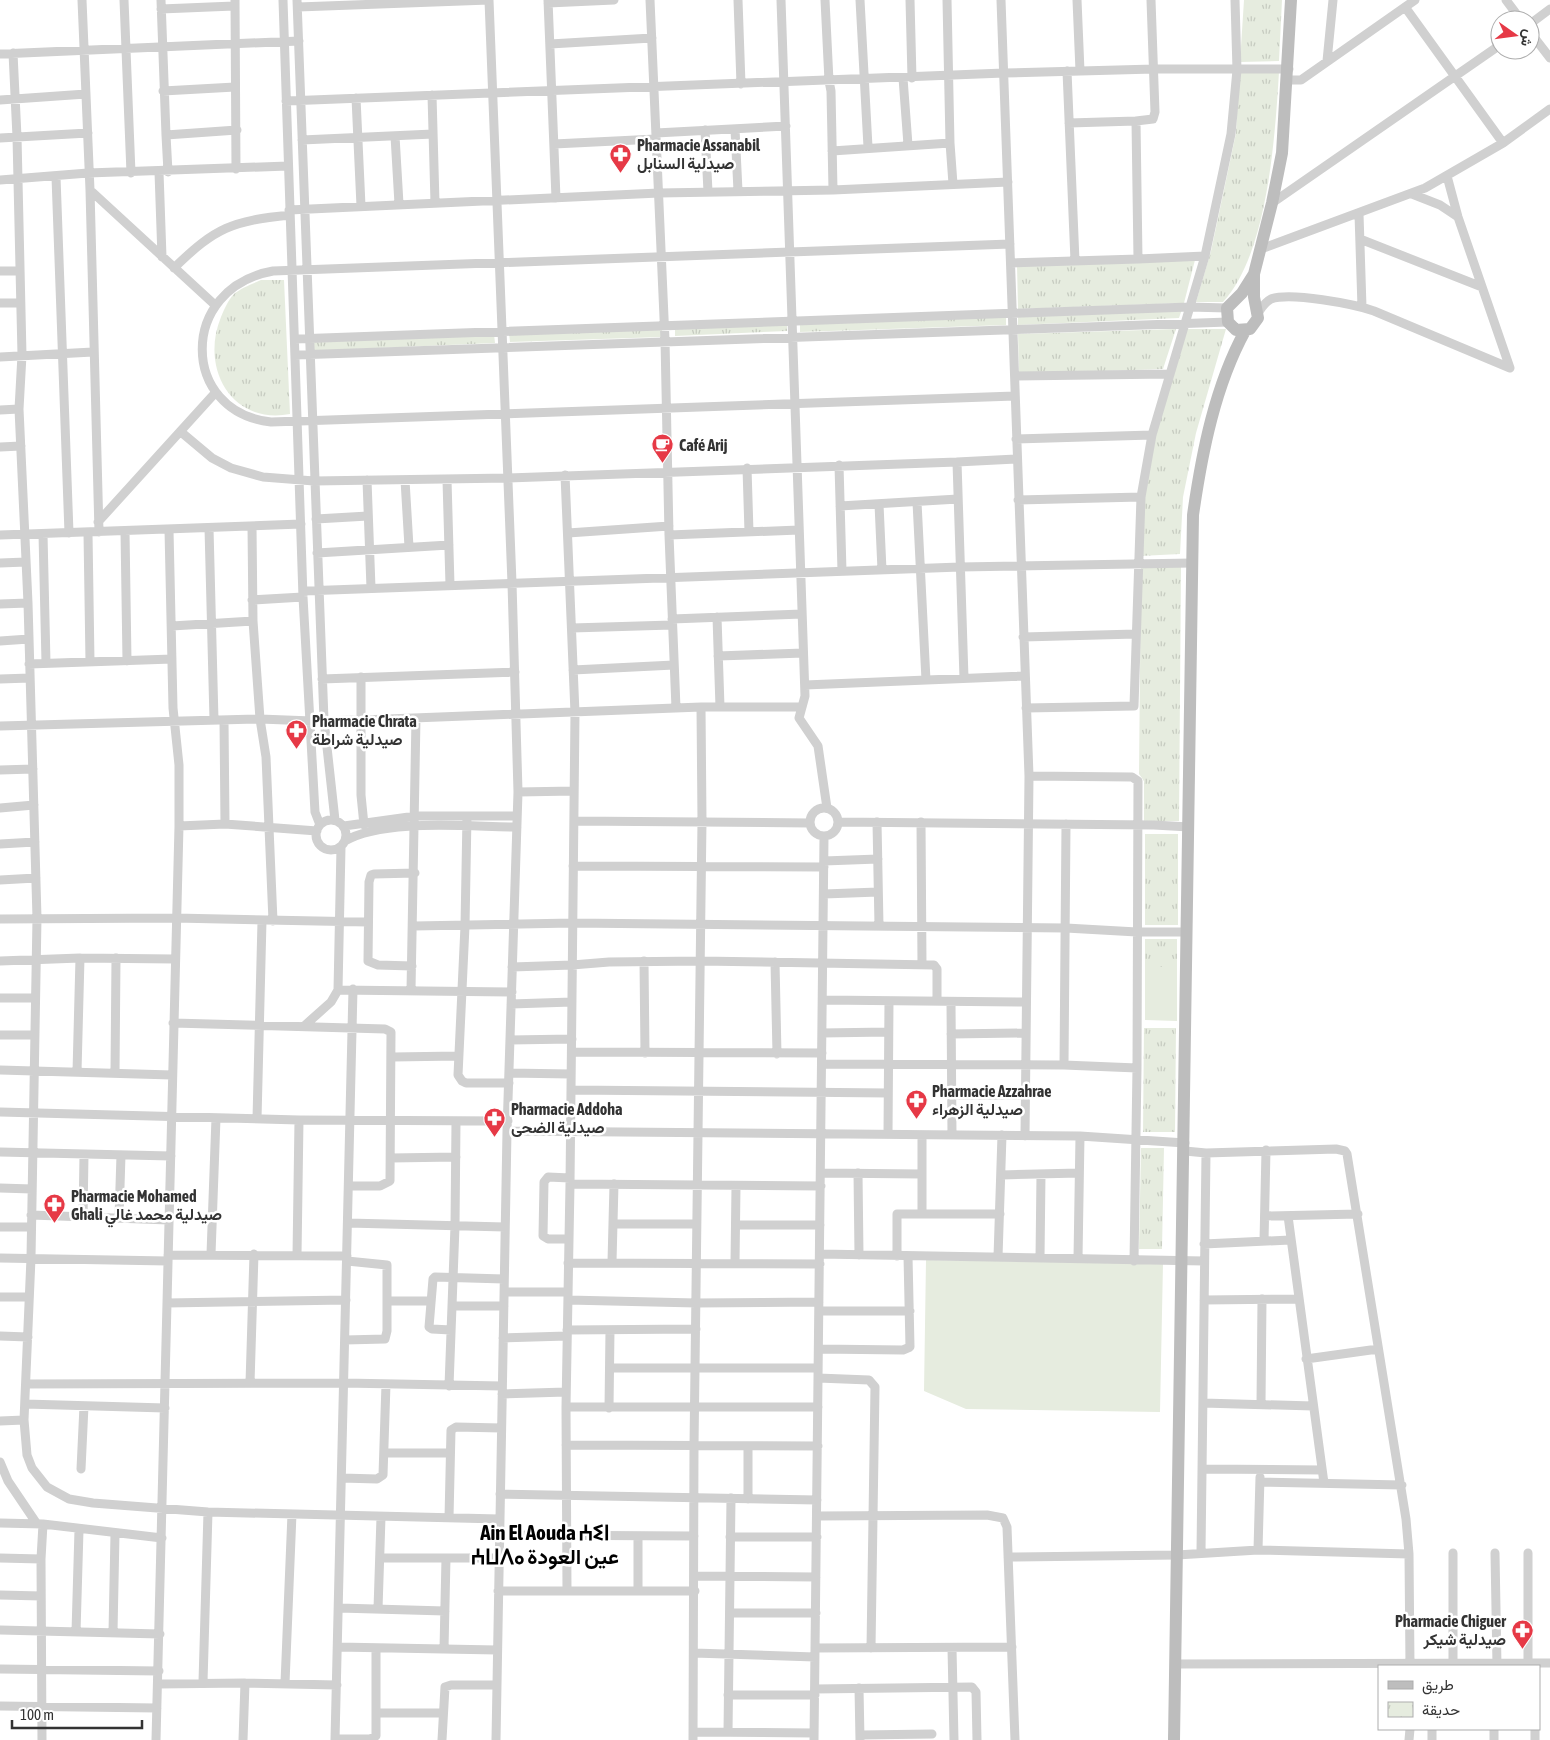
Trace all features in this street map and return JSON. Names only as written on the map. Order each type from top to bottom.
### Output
[{"type":"main road","points":[[1174,1740],[1185,1147],[1193,515],[1202,460],[1232,357],[1245,330],[1257,322],[1254,274],[1272,203],[1282,153],[1291,0]]},
{"type":"main road","points":[[1232,357],[1231,304],[1254,274]]},
{"type":"main road","points":[[1231,304],[1244,298],[1257,309]]},
{"type":"main road","points":[[1230,324],[1245,330]]},
{"type":"street","points":[[82,0],[90,190],[98,532]]},
{"type":"street","points":[[124,0],[131,173]]},
{"type":"street","points":[[283,0],[303,594],[312,721],[317,838],[320,845],[327,849],[343,844],[365,833],[416,827],[517,827]]},
{"type":"street","points":[[335,820],[324,720],[322,679],[314,481],[312,354],[307,270],[298,3],[489,0],[512,583],[518,792],[505,1227],[496,1740]]},
{"type":"street","points":[[556,198],[548,2],[614,0]]},
{"type":"street","points":[[650,0],[662,256],[676,708]]},
{"type":"street","points":[[738,0],[741,84]]},
{"type":"street","points":[[781,0],[805,685],[802,707],[799,714],[800,722],[818,746],[826,808]]},
{"type":"street","points":[[825,0],[831,91],[833,190]]},
{"type":"street","points":[[860,0],[868,147]]},
{"type":"street","points":[[908,145],[910,0]]},
{"type":"street","points":[[947,0],[950,143],[953,184]]},
{"type":"street","points":[[1001,0],[1014,313],[1016,459],[1029,776],[1025,1136]]},
{"type":"street","points":[[1077,0],[1080,71]]},
{"type":"street","points":[[1069,123],[1136,121],[1155,117],[1151,0]]},
{"type":"street","points":[[1026,708],[1134,706],[1137,565],[1141,497],[1152,435],[1205,256],[1231,134],[1236,70],[1235,0]]},
{"type":"street","points":[[1327,61],[1333,0]]},
{"type":"street","points":[[286,101],[948,77],[1004,73],[1154,69],[1236,70],[1288,75],[1301,80],[1415,0]]},
{"type":"street","points":[[162,257],[163,172],[166,134],[161,4],[234,3],[236,169]]},
{"type":"street","points":[[1405,7],[1503,143]]},
{"type":"street","points":[[550,44],[652,38]]},
{"type":"street","points":[[0,54],[299,41]]},
{"type":"street","points":[[1540,45],[1550,58]]},
{"type":"street","points":[[1272,203],[1490,52]]},
{"type":"street","points":[[13,53],[22,356],[19,409],[28,603],[37,918],[31,1258],[24,1420],[27,1455],[32,1468],[43,1482],[58,1494],[93,1503],[163,1510],[208,1512],[499,1519]]},
{"type":"street","points":[[1067,72],[1075,261]]},
{"type":"street","points":[[163,91],[235,87]]},
{"type":"street","points":[[0,100],[86,94]]},
{"type":"street","points":[[432,96],[435,202]]},
{"type":"street","points":[[356,98],[361,206]]},
{"type":"street","points":[[1261,249],[1412,194],[1503,143],[1550,108]]},
{"type":"street","points":[[1136,121],[1138,259]]},
{"type":"street","points":[[554,144],[705,130],[786,126]]},
{"type":"street","points":[[735,128],[738,192]]},
{"type":"street","points":[[166,134],[237,130]]},
{"type":"street","points":[[705,130],[708,192]]},
{"type":"street","points":[[0,138],[88,133]]},
{"type":"street","points":[[302,140],[433,134]]},
{"type":"street","points":[[395,136],[399,204]]},
{"type":"street","points":[[832,151],[868,147],[950,143]]},
{"type":"street","points":[[0,180],[88,173],[163,172],[288,166]]},
{"type":"street","points":[[56,176],[69,533]]},
{"type":"street","points":[[1257,309],[1274,298],[1316,299],[1362,307],[1510,368],[1458,217],[1447,176]]},
{"type":"street","points":[[174,268],[202,241],[223,228],[246,220],[305,209],[659,193],[833,190],[1008,182]]},
{"type":"street","points":[[90,190],[215,305]]},
{"type":"street","points":[[1412,194],[1440,205],[1458,217]]},
{"type":"street","points":[[1358,214],[1362,307]]},
{"type":"street","points":[[1360,240],[1482,287]]},
{"type":"street","points":[[1010,244],[273,271],[251,277],[231,288],[215,305],[206,326],[203,347],[206,370],[216,392],[232,407],[250,418],[271,422],[1015,396]]},
{"type":"street","points":[[1011,263],[1205,256]]},
{"type":"street","points":[[0,271],[18,271]]},
{"type":"street","points":[[0,303],[19,303]]},
{"type":"street","points":[[295,339],[1231,304]]},
{"type":"street","points":[[295,355],[793,335],[1185,323],[1230,324]]},
{"type":"street","points":[[0,356],[93,352]]},
{"type":"street","points":[[1015,376],[1169,374]]},
{"type":"street","points":[[98,522],[216,392]]},
{"type":"street","points":[[0,410],[19,409]]},
{"type":"street","points":[[181,432],[212,458],[231,468],[262,477],[314,481],[447,480],[1016,459]]},
{"type":"street","points":[[1016,439],[1152,435]]},
{"type":"street","points":[[0,447],[21,446]]},
{"type":"street","points":[[958,462],[964,678]]},
{"type":"street","points":[[839,465],[842,571]]},
{"type":"street","points":[[747,468],[750,532]]},
{"type":"street","points":[[565,476],[575,713],[571,1131],[566,1392],[567,1591]]},
{"type":"street","points":[[367,480],[371,588]]},
{"type":"street","points":[[406,480],[408,547]]},
{"type":"street","points":[[447,480],[450,585]]},
{"type":"street","points":[[1018,500],[1141,497]]},
{"type":"street","points":[[840,506],[958,500]]},
{"type":"street","points":[[917,502],[926,680]]},
{"type":"street","points":[[879,504],[882,570]]},
{"type":"street","points":[[316,519],[368,516]]},
{"type":"street","points":[[0,535],[125,532],[301,524]]},
{"type":"street","points":[[252,526],[253,621],[260,718],[266,757],[273,921]]},
{"type":"street","points":[[209,528],[214,720]]},
{"type":"street","points":[[156,1740],[163,1510],[175,918],[179,826],[179,766],[174,722],[169,530]]},
{"type":"street","points":[[568,533],[669,530],[750,532],[800,530]]},
{"type":"street","points":[[125,532],[126,661]]},
{"type":"street","points":[[88,533],[90,662]]},
{"type":"street","points":[[43,534],[46,663]]},
{"type":"street","points":[[317,553],[449,546]]},
{"type":"street","points":[[0,563],[26,562]]},
{"type":"street","points":[[252,600],[303,594],[318,590],[920,568],[1192,563]]},
{"type":"street","points":[[0,604],[28,603]]},
{"type":"street","points":[[572,628],[672,622],[717,617],[802,614]]},
{"type":"street","points":[[717,617],[720,707]]},
{"type":"street","points":[[172,626],[253,621]]},
{"type":"street","points":[[1023,637],[1136,634]]},
{"type":"street","points":[[0,641],[29,639]]},
{"type":"street","points":[[718,656],[803,653]]},
{"type":"street","points":[[29,664],[172,659]]},
{"type":"street","points":[[573,670],[674,665]]},
{"type":"street","points":[[322,679],[515,672]]},
{"type":"street","points":[[805,685],[1024,676]]},
{"type":"street","points":[[361,677],[361,795],[365,833]]},
{"type":"street","points":[[0,679],[30,678]]},
{"type":"street","points":[[0,726],[260,718],[312,721],[362,720],[516,716],[701,707],[802,707]]},
{"type":"street","points":[[701,707],[702,866],[696,1224],[693,1736],[728,1732],[814,1736],[824,836]]},
{"type":"street","points":[[411,990],[416,827],[416,718]]},
{"type":"street","points":[[224,720],[225,824]]},
{"type":"street","points":[[0,770],[33,769]]},
{"type":"street","points":[[1029,776],[1135,778],[1138,784],[1134,1261]]},
{"type":"street","points":[[518,792],[574,792]]},
{"type":"street","points":[[0,808],[34,805]]},
{"type":"street","points":[[826,808],[835,813],[838,822],[833,834],[824,836],[813,831],[810,823],[815,811],[826,808]]},
{"type":"street","points":[[344,826],[363,821],[416,816],[517,816]]},
{"type":"street","points":[[467,816],[465,926],[458,1075],[462,1082],[509,1083]]},
{"type":"street","points":[[179,826],[225,824],[318,828],[324,822],[335,820],[344,826],[346,836],[343,844],[338,990],[331,1002],[303,1027]]},
{"type":"street","points":[[574,821],[702,820],[810,823]]},
{"type":"street","points":[[838,822],[1138,824],[1189,827]]},
{"type":"street","points":[[877,822],[879,926]]},
{"type":"street","points":[[922,822],[922,965]]},
{"type":"street","points":[[1064,1065],[1066,824]]},
{"type":"street","points":[[0,844],[35,842]]},
{"type":"street","points":[[573,866],[824,864],[878,859]]},
{"type":"street","points":[[412,966],[378,966],[368,962],[368,922],[371,875],[415,873]]},
{"type":"street","points":[[0,880],[36,878]]},
{"type":"street","points":[[824,894],[878,892]]},
{"type":"street","points":[[0,919],[175,918],[368,922]]},
{"type":"street","points":[[258,1119],[262,921]]},
{"type":"street","points":[[414,926],[514,926],[572,923],[1066,928],[1137,932],[1188,932]]},
{"type":"street","points":[[0,961],[80,958],[174,959]]},
{"type":"street","points":[[77,1072],[80,958]]},
{"type":"street","points":[[115,1073],[116,958]]},
{"type":"street","points":[[512,967],[644,961],[934,965],[937,967],[937,1001]]},
{"type":"street","points":[[644,961],[645,1052]]},
{"type":"street","points":[[775,962],[776,1054]]},
{"type":"street","points":[[353,989],[335,1740],[374,1738],[377,1732],[376,1648]]},
{"type":"street","points":[[338,990],[512,992]]},
{"type":"street","points":[[0,998],[36,998]]},
{"type":"street","points":[[823,1000],[1026,1002]]},
{"type":"street","points":[[888,1001],[888,1134]]},
{"type":"street","points":[[511,1004],[572,1002]]},
{"type":"street","points":[[951,1002],[952,1135]]},
{"type":"street","points":[[173,1023],[389,1030],[392,1035],[393,1057],[390,1177],[388,1184],[380,1186],[349,1186]]},
{"type":"street","points":[[822,1033],[888,1032]]},
{"type":"street","points":[[951,1034],[1026,1033]]},
{"type":"street","points":[[0,1035],[34,1035]]},
{"type":"street","points":[[510,1040],[572,1039]]},
{"type":"street","points":[[572,1052],[822,1053]]},
{"type":"street","points":[[393,1057],[458,1056]]},
{"type":"street","points":[[822,1064],[1064,1065],[1137,1068]]},
{"type":"street","points":[[0,1070],[172,1074]]},
{"type":"street","points":[[509,1073],[571,1074]]},
{"type":"street","points":[[571,1090],[822,1094],[888,1093]]},
{"type":"street","points":[[951,1095],[1025,1095]]},
{"type":"street","points":[[0,1112],[299,1120],[456,1121],[571,1131],[1080,1136],[1136,1140],[1185,1147],[1206,1153],[1266,1150],[1336,1149],[1345,1151],[1349,1159],[1378,1349],[1402,1485],[1409,1554],[1410,1665]]},
{"type":"street","points":[[211,1254],[216,1118]]},
{"type":"street","points":[[297,1255],[299,1120]]},
{"type":"street","points":[[449,1386],[454,1277],[456,1121]]},
{"type":"street","points":[[922,1135],[922,1214]]},
{"type":"street","points":[[998,1257],[1002,1135]]},
{"type":"street","points":[[1078,1258],[1080,1136]]},
{"type":"street","points":[[1264,1241],[1266,1150]]},
{"type":"street","points":[[0,1152],[171,1156]]},
{"type":"street","points":[[1201,1552],[1206,1153]]},
{"type":"street","points":[[83,1217],[84,1155]]},
{"type":"street","points":[[119,1218],[121,1155]]},
{"type":"street","points":[[391,1158],[456,1157]]},
{"type":"street","points":[[821,1173],[922,1174]]},
{"type":"street","points":[[858,1173],[859,1256]]},
{"type":"street","points":[[1001,1175],[1079,1173]]},
{"type":"street","points":[[1040,1258],[1041,1174]]},
{"type":"street","points":[[569,1240],[548,1239],[543,1236],[544,1182],[548,1177],[570,1181],[614,1184],[820,1186]]},
{"type":"street","points":[[612,1262],[614,1184]]},
{"type":"street","points":[[735,1263],[736,1186]]},
{"type":"street","points":[[0,1188],[32,1189]]},
{"type":"street","points":[[897,1256],[897,1214],[1000,1214]]},
{"type":"street","points":[[1265,1216],[1358,1214]]},
{"type":"street","points":[[31,1215],[169,1220]]},
{"type":"street","points":[[1288,1216],[1324,1483]]},
{"type":"street","points":[[348,1223],[505,1227]]},
{"type":"street","points":[[614,1224],[696,1224]]},
{"type":"street","points":[[736,1225],[820,1225]]},
{"type":"street","points":[[0,1227],[31,1227]]},
{"type":"street","points":[[1204,1244],[1290,1240]]},
{"type":"street","points":[[0,1258],[168,1258],[211,1254],[254,1254],[347,1258],[382,1262],[387,1265],[388,1301],[385,1339],[345,1340]]},
{"type":"street","points":[[250,1383],[254,1254]]},
{"type":"street","points":[[568,1263],[735,1263],[859,1256],[1204,1261]]},
{"type":"street","points":[[819,1349],[906,1349],[911,1344],[908,1256]]},
{"type":"street","points":[[451,1330],[430,1328],[430,1301],[433,1279],[454,1277],[504,1279]]},
{"type":"street","points":[[504,1292],[696,1303],[910,1311]]},
{"type":"street","points":[[0,1297],[29,1297]]},
{"type":"street","points":[[1262,1299],[1262,1404]]},
{"type":"street","points":[[1204,1300],[1298,1299]]},
{"type":"street","points":[[167,1303],[346,1300]]},
{"type":"street","points":[[388,1301],[430,1301]]},
{"type":"street","points":[[452,1306],[504,1306]]},
{"type":"street","points":[[503,1338],[610,1330],[696,1330]]},
{"type":"street","points":[[610,1330],[610,1408]]},
{"type":"street","points":[[0,1336],[28,1337]]},
{"type":"street","points":[[1306,1358],[1378,1349]]},
{"type":"street","points":[[610,1368],[818,1368]]},
{"type":"street","points":[[818,1378],[869,1380],[874,1384],[874,1518],[871,1648]]},
{"type":"street","points":[[26,1384],[344,1383],[566,1392]]},
{"type":"street","points":[[342,1478],[382,1477],[386,1384]]},
{"type":"street","points":[[1203,1403],[1313,1406]]},
{"type":"street","points":[[25,1404],[165,1408]]},
{"type":"street","points":[[81,1469],[84,1406]]},
{"type":"street","points":[[566,1407],[818,1407]]},
{"type":"street","points":[[0,1420],[24,1420]]},
{"type":"street","points":[[449,1518],[450,1432],[453,1428],[501,1428]]},
{"type":"street","points":[[566,1445],[818,1446]]},
{"type":"street","points":[[748,1446],[748,1499]]},
{"type":"street","points":[[384,1453],[449,1453]]},
{"type":"street","points":[[0,1462],[8,1481],[40,1524],[43,1670],[42,1740]]},
{"type":"street","points":[[1202,1468],[1322,1470]]},
{"type":"street","points":[[1258,1550],[1260,1469]]},
{"type":"street","points":[[1260,1482],[1402,1485]]},
{"type":"street","points":[[500,1494],[817,1500]]},
{"type":"street","points":[[728,1732],[731,1498]]},
{"type":"street","points":[[203,1682],[208,1512]]},
{"type":"street","points":[[285,1683],[292,1514]]},
{"type":"street","points":[[817,1516],[874,1518],[999,1516],[1007,1527],[1015,1740]]},
{"type":"street","points":[[378,1609],[381,1517]]},
{"type":"street","points":[[0,1523],[40,1524],[79,1530],[162,1538]]},
{"type":"street","points":[[76,1632],[79,1530]]},
{"type":"street","points":[[113,1632],[115,1534]]},
{"type":"street","points":[[499,1535],[694,1536]]},
{"type":"street","points":[[638,1536],[638,1591]]},
{"type":"street","points":[[730,1537],[816,1537]]},
{"type":"street","points":[[1008,1557],[1177,1555],[1201,1552],[1258,1550],[1409,1554]]},
{"type":"street","points":[[1453,1553],[1453,1663]]},
{"type":"street","points":[[1495,1553],[1497,1665]]},
{"type":"street","points":[[1528,1553],[1528,1664]]},
{"type":"street","points":[[0,1558],[41,1559]]},
{"type":"street","points":[[380,1558],[499,1558]]},
{"type":"street","points":[[444,1649],[446,1558]]},
{"type":"street","points":[[695,1576],[816,1577]]},
{"type":"street","points":[[498,1592],[695,1590]]},
{"type":"street","points":[[0,1595],[41,1596]]},
{"type":"street","points":[[339,1608],[445,1611]]},
{"type":"street","points":[[730,1613],[816,1614]]},
{"type":"street","points":[[0,1630],[160,1634]]},
{"type":"street","points":[[338,1647],[498,1650]]},
{"type":"street","points":[[694,1653],[815,1652],[871,1648],[1012,1647]]},
{"type":"street","points":[[952,1648],[954,1740]]},
{"type":"street","points":[[1424,1665],[1453,1663],[1497,1665],[1550,1663]]},
{"type":"street","points":[[1175,1664],[1378,1666]]},
{"type":"street","points":[[0,1669],[159,1671]]},
{"type":"street","points":[[158,1684],[203,1682],[336,1685]]},
{"type":"street","points":[[243,1740],[245,1683]]},
{"type":"street","points":[[442,1740],[444,1690],[447,1686],[497,1685]]},
{"type":"street","points":[[728,1695],[815,1692],[859,1688],[969,1686],[975,1689],[977,1740]]},
{"type":"street","points":[[859,1688],[860,1737],[932,1734]]},
{"type":"street","points":[[0,1706],[157,1708]]},
{"type":"street","points":[[377,1713],[443,1713]]},
{"type":"green space","points":[[1244,0],[1282,0],[1279,61],[1240,62]]},
{"type":"green space","points":[[1279,72],[1275,128],[1266,193],[1250,255],[1238,281],[1223,302],[1196,302],[1211,251],[1236,133],[1239,73]]},
{"type":"green space","points":[[1195,260],[1184,303],[1018,309],[1017,266]]},
{"type":"green space","points":[[261,280],[284,280],[290,414],[269,415],[251,411],[237,402],[226,389],[218,373],[215,355],[216,336],[225,308],[234,294]]},
{"type":"green space","points":[[1182,309],[1179,318],[1018,325],[1018,316]]},
{"type":"green space","points":[[1006,317],[1006,325],[800,332],[800,323]]},
{"type":"green space","points":[[787,324],[787,331],[675,336],[675,328]]},
{"type":"green space","points":[[662,328],[662,337],[510,342],[509,333]]},
{"type":"green space","points":[[1176,329],[1163,369],[1019,374],[1018,334]]},
{"type":"green space","points":[[1187,329],[1226,329],[1196,433],[1183,497],[1180,554],[1140,556],[1143,504],[1156,435]]},
{"type":"green space","points":[[494,334],[495,343],[310,351],[309,342]]},
{"type":"green space","points":[[1141,567],[1181,567],[1179,821],[1144,821],[1144,781],[1139,774]]},
{"type":"green space","points":[[1145,834],[1178,834],[1178,925],[1145,925]]},
{"type":"green space","points":[[1145,939],[1177,939],[1177,967],[1145,967]]},
{"type":"green space","points":[[1145,967],[1177,967],[1177,1021],[1145,1020]]},
{"type":"green space","points":[[1144,1028],[1176,1028],[1175,1132],[1143,1132]]},
{"type":"green space","points":[[1141,1148],[1164,1148],[1162,1249],[1139,1249]]},
{"type":"green space","points":[[926,1260],[1163,1263],[1160,1412],[966,1409],[924,1391]]},
{"type":"place","name":"Pharmacie Assanabil صيدلية السنابل","points":[[621,173]]},
{"type":"place","name":"Café Arij","points":[[663,464]]},
{"type":"place","name":"Pharmacie Chrata صيدلية شراطة","points":[[296,749]]},
{"type":"place","name":"Pharmacie Azzahrae صيدلية الزهراء","points":[[916,1119]]},
{"type":"place","name":"Pharmacie Addoha صيدلية الضحى","points":[[495,1137]]},
{"type":"place","name":"Pharmacie Mohamed Ghali صيدلية محمد غالي","points":[[55,1224]]},
{"type":"place","name":"Pharmacie Chiguer صيدلية شيكر","points":[[1522,1649]]},
{"type":"district","name":"Ain El Aouda ⵄⵉⵏ ⵄⵡⴷⴰ عين العودة","points":[[545,1545]]}]
